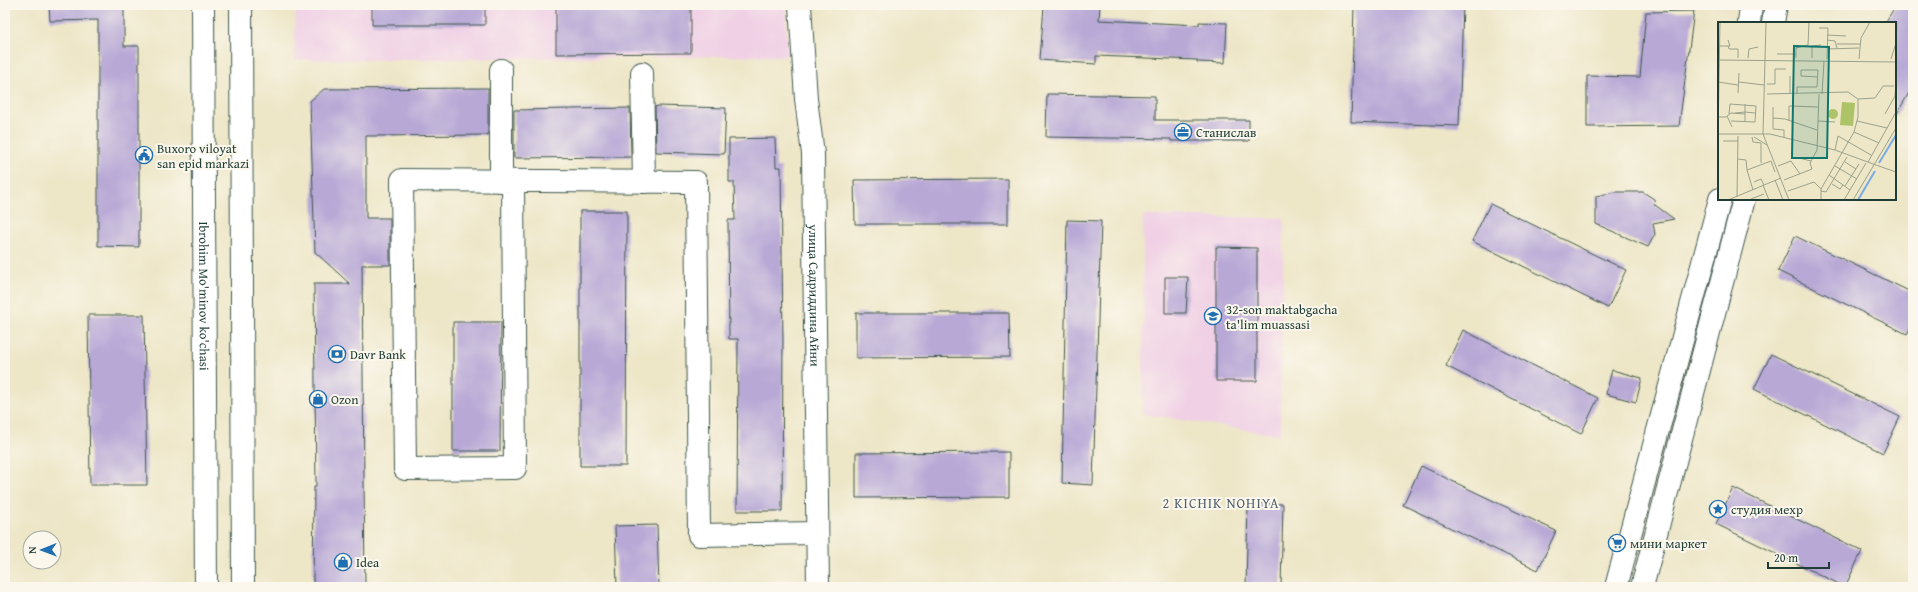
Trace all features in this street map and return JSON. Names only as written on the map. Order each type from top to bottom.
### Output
[{"type":"street","name":"Ibrohim Mo'minov ko'chasi","points":[[203,5],[206,587]]},
{"type":"street","points":[[241,5],[243,587]]},
{"type":"street","name":"улица Садриддина Айни","points":[[800,5],[806,99],[813,154],[818,587]]},
{"type":"street","points":[[1748,22],[1751,5]]},
{"type":"street","points":[[1773,22],[1776,5]]},
{"type":"street","points":[[501,70],[507,181],[515,468],[405,469],[402,180],[507,181],[644,182],[696,182],[698,535],[817,533]]},
{"type":"street","points":[[642,73],[644,182]]},
{"type":"street","points":[[1616,587],[1720,200]]},
{"type":"street","points":[[1642,587],[1744,200]]},
{"type":"shaded area","points":[[296,5],[785,5],[788,56],[294,60]]},
{"type":"shaded area","name":"32-son maktabgacha ta'lim muassasi","points":[[1143,216],[1284,218],[1280,435],[1143,414]]},
{"type":"building","points":[[49,5],[124,5],[124,46],[139,46],[139,247],[98,246],[98,20],[50,21]]},
{"type":"building","points":[[372,5],[485,5],[485,25],[372,25]]},
{"type":"building","points":[[556,5],[691,5],[691,53],[556,54]]},
{"type":"building","points":[[1044,5],[1100,5],[1099,20],[1199,25],[1199,22],[1227,23],[1225,63],[1197,62],[1197,60],[1096,56],[1096,64],[1040,60]]},
{"type":"building","points":[[1354,5],[1463,5],[1459,126],[1351,122]]},
{"type":"building","points":[[1896,5],[1913,5],[1913,86],[1896,115],[1896,22],[1886,22]]},
{"type":"building","points":[[1694,11],[1679,126],[1587,127],[1587,76],[1640,77],[1646,12]]},
{"type":"building","points":[[488,88],[488,135],[366,136],[366,218],[390,218],[390,265],[362,265],[365,587],[313,587],[314,487],[316,487],[314,284],[350,284],[315,252],[310,101],[324,89]]},
{"type":"building","points":[[1047,94],[1155,96],[1155,120],[1249,120],[1249,141],[1171,141],[1171,139],[1046,137]]},
{"type":"building","points":[[655,107],[726,108],[724,154],[656,152]]},
{"type":"building","points":[[630,108],[631,157],[514,158],[514,110]]},
{"type":"building","points":[[775,138],[776,167],[781,167],[783,342],[782,511],[737,511],[738,339],[729,339],[728,220],[735,220],[734,182],[729,182],[729,139]]},
{"type":"building","points":[[1008,179],[1008,224],[855,224],[854,180]]},
{"type":"building","points":[[1615,192],[1643,192],[1654,199],[1655,205],[1674,219],[1653,223],[1655,234],[1648,247],[1596,224],[1596,196]]},
{"type":"building","points":[[1490,204],[1626,270],[1608,308],[1472,241]]},
{"type":"building","points":[[580,211],[627,211],[626,466],[580,466]]},
{"type":"building","points":[[1067,220],[1101,221],[1093,485],[1062,483]]},
{"type":"building","points":[[1795,236],[1913,293],[1913,323],[1907,334],[1778,271]]},
{"type":"building","points":[[1216,247],[1257,248],[1257,381],[1216,381]]},
{"type":"building","points":[[1165,277],[1188,277],[1186,313],[1165,313]]},
{"type":"building","points":[[856,313],[1009,313],[1010,357],[856,358]]},
{"type":"building","points":[[88,315],[144,315],[147,485],[90,485]]},
{"type":"building","points":[[453,322],[501,322],[500,451],[453,451]]},
{"type":"building","points":[[1463,330],[1598,398],[1581,434],[1446,366]]},
{"type":"building","points":[[1771,354],[1900,417],[1883,453],[1754,389]]},
{"type":"building","points":[[1612,370],[1642,378],[1636,402],[1606,394]]},
{"type":"building","points":[[1009,452],[1009,497],[856,498],[856,453]]},
{"type":"building","points":[[1421,466],[1556,531],[1538,570],[1403,505]]},
{"type":"building","points":[[1733,488],[1862,551],[1845,587],[1716,524]]},
{"type":"building","points":[[1248,503],[1283,504],[1281,587],[1246,587]]},
{"type":"building","points":[[657,525],[659,587],[617,587],[615,526]]},
{"type":"place","name":"Станислав","points":[[1183,132]]},
{"type":"place","name":"Buxoro viloyat san epid markazi","points":[[144,155]]},
{"type":"place","name":"32-son maktabgacha ta'lim muassasi","points":[[1213,316]]},
{"type":"place","name":"Davr Bank","points":[[337,354]]},
{"type":"place","name":"Ozon","points":[[318,399]]},
{"type":"place","name":"студия мехр","points":[[1718,509]]},
{"type":"place","name":"мини маркет","points":[[1617,543]]},
{"type":"place","name":"Idea","points":[[343,562]]},
{"type":"district","name":"2 KICHIK NOHIYA","points":[[1221,503]]}]
